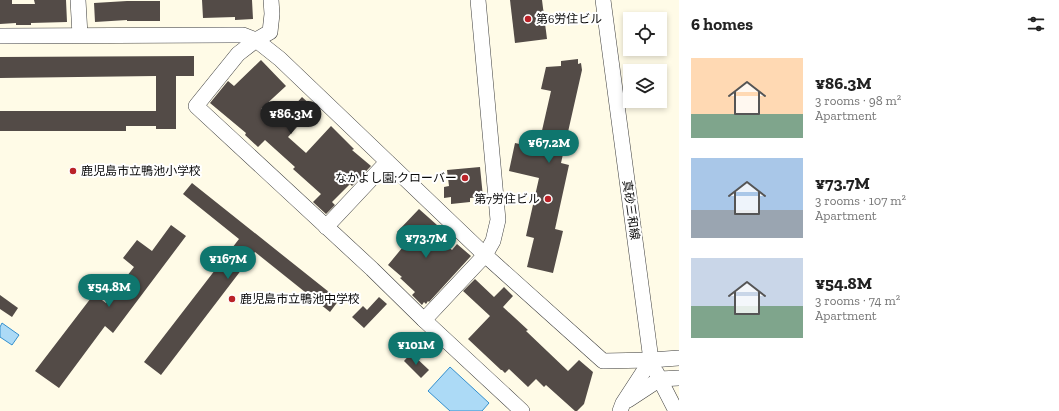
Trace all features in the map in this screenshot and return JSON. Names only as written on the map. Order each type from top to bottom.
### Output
[{"type":"street","points":[[78,0],[80,35]]},
{"type":"street","points":[[271,0],[272,14],[270,32],[256,40],[238,54],[196,106],[372,269],[424,320],[522,411]]},
{"type":"street","points":[[424,320],[485,254],[493,241],[498,220],[478,0]]},
{"type":"street","name":"真砂三和線","points":[[603,0],[651,360],[676,411]]},
{"type":"street","points":[[0,36],[229,35],[243,36],[256,40],[280,59],[485,254],[603,361],[679,358]]},
{"type":"street","points":[[326,227],[387,162]]},
{"type":"street","points":[[622,407],[651,360]]},
{"type":"street","points":[[622,407],[660,379],[679,378]]},
{"type":"water","points":[[2,323],[19,335],[12,345],[0,337],[0,327]]},
{"type":"water","points":[[450,367],[489,403],[482,411],[450,411],[428,391]]},
{"type":"building","points":[[0,0],[12,0],[12,4],[35,4],[34,0],[66,0],[67,22],[31,23],[31,25],[16,25],[16,23],[0,24]]},
{"type":"building","points":[[202,0],[252,0],[253,19],[235,20],[235,17],[203,18]]},
{"type":"building","name":"第6労住ビル","points":[[510,0],[542,0],[547,39],[515,43]]},
{"type":"building","points":[[160,1],[160,21],[127,20],[95,22],[94,3]]},
{"type":"building","points":[[194,56],[194,76],[176,76],[176,129],[156,129],[156,126],[126,126],[126,131],[0,131],[0,111],[156,111],[156,76],[0,78],[0,57]]},
{"type":"building","name":"第7労住ビル","points":[[578,59],[578,64],[581,63],[582,70],[561,163],[569,165],[555,229],[563,231],[553,273],[527,267],[534,238],[526,236],[539,178],[509,171],[515,143],[538,148],[551,91],[541,89],[546,67],[561,66],[561,61]]},
{"type":"building","points":[[261,60],[286,86],[261,109],[277,125],[302,97],[314,108],[288,137],[306,153],[331,126],[354,149],[352,150],[371,166],[352,186],[350,184],[332,202],[335,205],[326,214],[313,202],[321,194],[293,169],[295,167],[265,140],[258,147],[245,135],[246,133],[210,103],[228,81],[234,86]]},
{"type":"building","name":"なかよし園;クローバー","points":[[480,167],[483,197],[470,198],[470,202],[451,204],[451,197],[444,198],[444,187],[449,186],[447,170]]},
{"type":"building","points":[[192,183],[339,300],[330,312],[255,252],[161,375],[144,362],[239,239],[183,194]]},
{"type":"building","points":[[419,209],[437,225],[431,232],[452,250],[457,244],[471,256],[429,302],[428,301],[426,304],[424,302],[422,305],[412,295],[415,292],[400,278],[402,277],[388,265],[407,242],[397,232]]},
{"type":"building","points":[[171,225],[186,236],[113,333],[105,326],[59,388],[35,371],[94,294],[106,303],[134,267],[123,258],[137,240],[152,251]]},
{"type":"building","points":[[475,279],[494,297],[504,287],[513,296],[503,307],[568,371],[579,360],[593,372],[584,404],[577,411],[575,411],[546,385],[544,387],[536,379],[528,387],[509,369],[505,373],[468,339],[490,316],[463,291]]},
{"type":"building","points":[[0,295],[18,308],[12,317],[0,309]]},
{"type":"building","points":[[379,297],[387,304],[364,328],[352,317],[363,306],[367,310]]},
{"type":"building","points":[[411,353],[429,370],[421,378],[404,361]]},
{"type":"place","name":"第6労住ビル","points":[[528,19]]},
{"type":"place","name":"鹿児島市立鴨池小学校","points":[[73,171]]},
{"type":"place","name":"なかよし園;クローバー","points":[[465,178]]},
{"type":"place","name":"第7労住ビル","points":[[548,199]]},
{"type":"place","name":"鹿児島市立鴨池中学校","points":[[232,299]]}]
